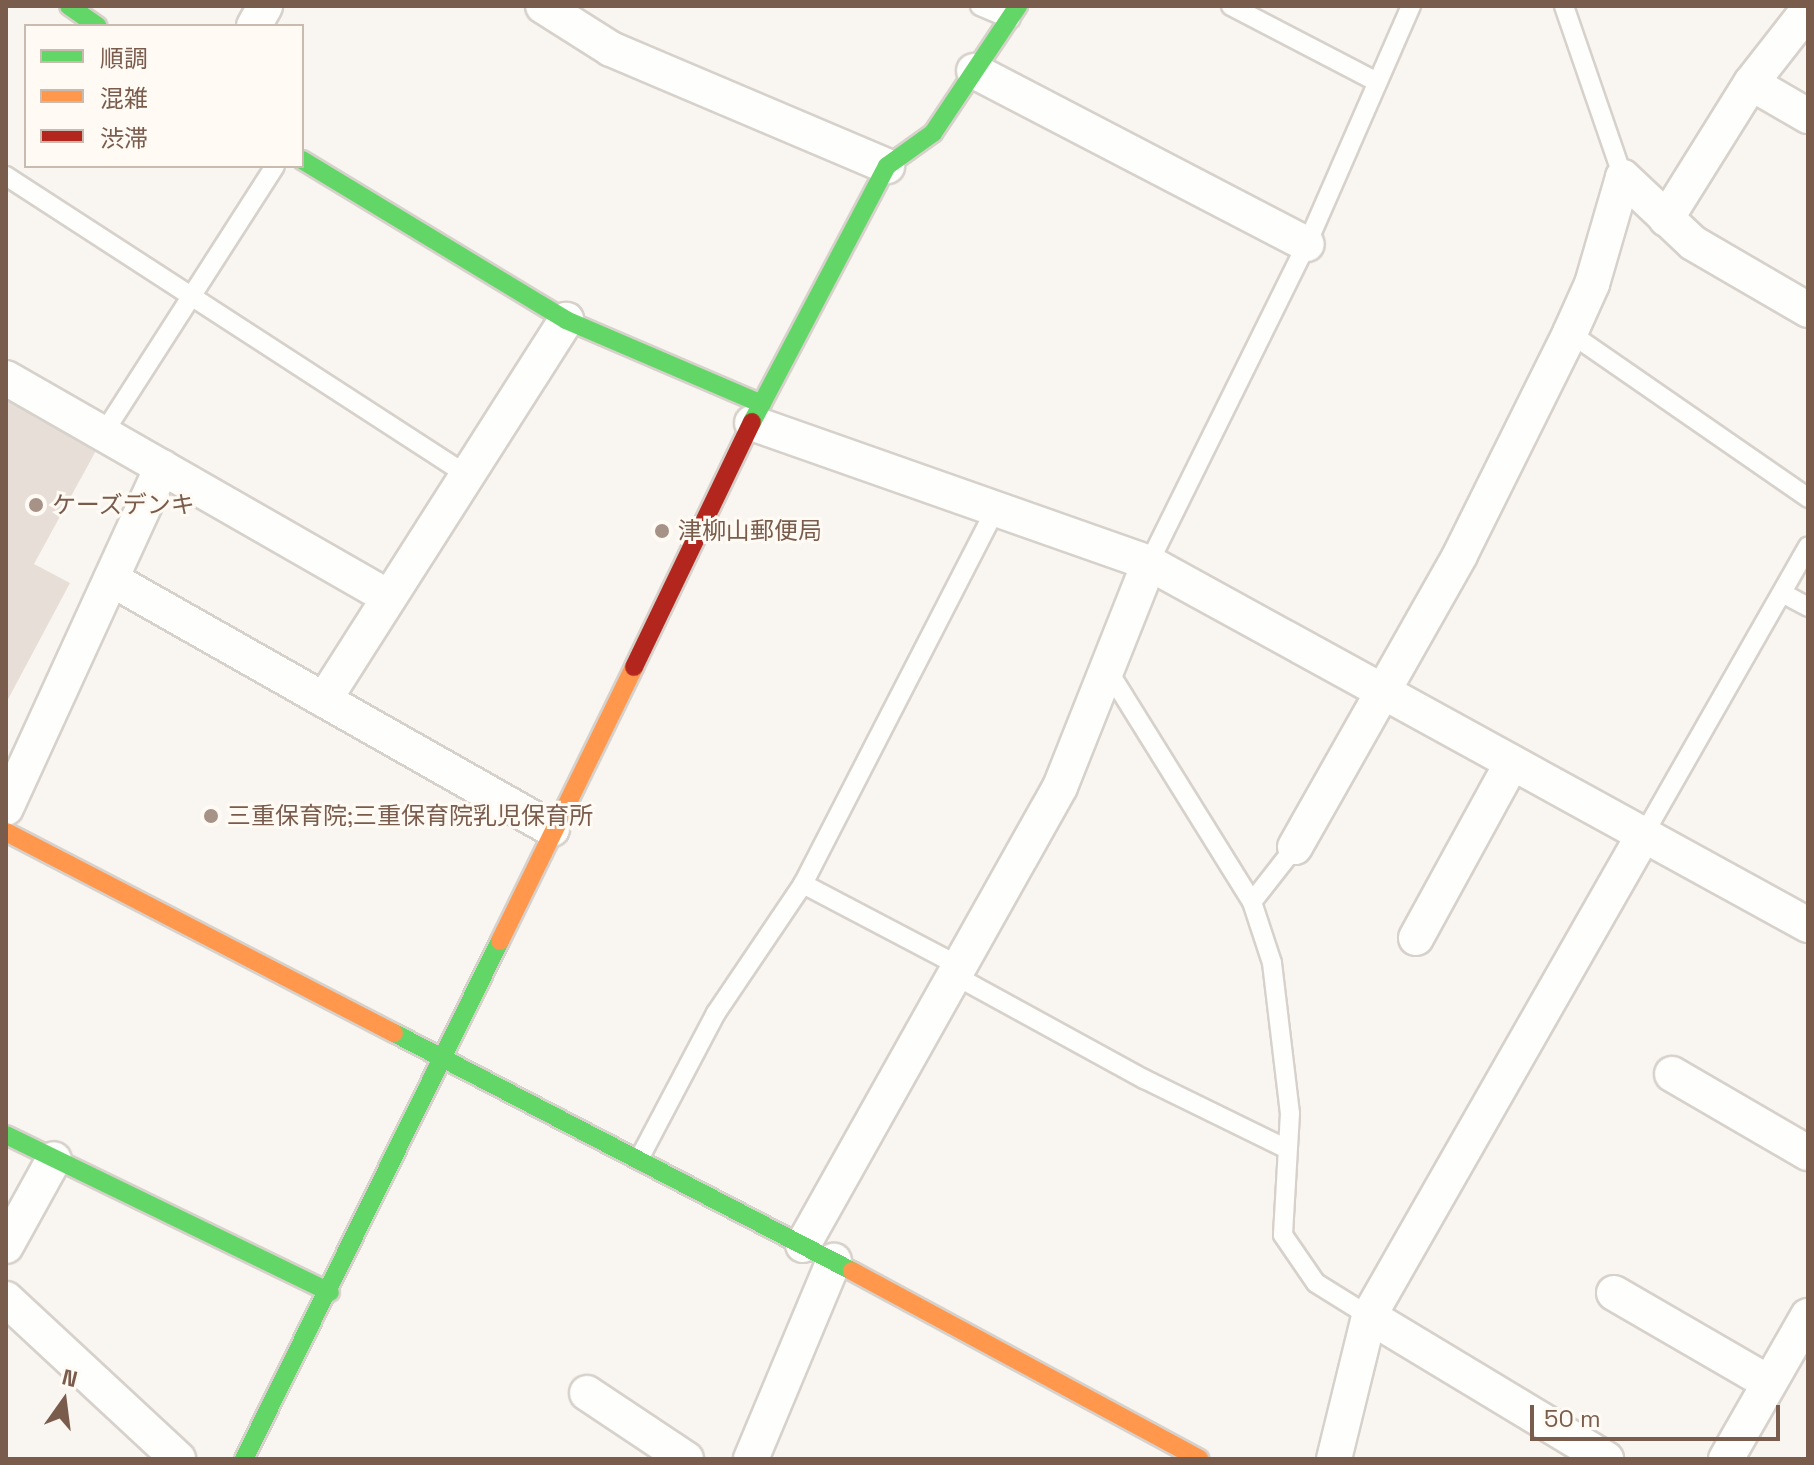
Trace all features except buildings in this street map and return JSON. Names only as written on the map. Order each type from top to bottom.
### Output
[{"type":"street","points":[[69,6],[95,24]]},
{"type":"street","points":[[255,24],[265,6]]},
{"type":"street","points":[[543,6],[611,49],[887,166]]},
{"type":"street","points":[[1666,219],[1751,83],[1808,10]]},
{"type":"street","points":[[244,1459],[330,1292],[552,829],[757,414],[887,166],[933,133],[1014,12]]},
{"type":"street","points":[[974,71],[1307,244]]},
{"type":"street","points":[[1751,83],[1808,116]]},
{"type":"street","points":[[304,161],[566,320],[757,414],[995,510],[1149,563],[1808,925]]},
{"type":"street","points":[[1295,847],[1460,555],[1570,333],[1592,284],[1623,177],[1666,219],[1730,269],[1808,310]]},
{"type":"street","points":[[324,700],[566,320]]},
{"type":"street","points":[[6,378],[389,597]]},
{"type":"street","points":[[6,808],[162,467]]},
{"type":"street","points":[[803,1245],[1060,787],[1149,563]]},
{"type":"street","points":[[111,579],[552,829]]},
{"type":"street","points":[[1416,938],[1512,763]]},
{"type":"street","points":[[6,832],[834,1261],[1189,1457]]},
{"type":"street","points":[[1334,1459],[1369,1316],[1644,834]]},
{"type":"street","points":[[1672,1074],[1808,1153]]},
{"type":"street","points":[[6,1135],[330,1292]]},
{"type":"street","points":[[6,1246],[54,1159]]},
{"type":"street","points":[[751,1459],[834,1261]]},
{"type":"street","points":[[1614,1293],[1786,1373]]},
{"type":"street","points":[[6,1299],[178,1459]]},
{"type":"street","points":[[1369,1316],[1606,1459]]},
{"type":"street","points":[[1726,1459],[1786,1373],[1808,1316]]},
{"type":"street","points":[[587,1393],[686,1459]]},
{"type":"lane","points":[[980,6],[1014,12]]},
{"type":"lane","points":[[1231,6],[1377,82]]},
{"type":"lane","points":[[1149,563],[1307,244],[1411,6]]},
{"type":"lane","points":[[1564,6],[1623,177]]},
{"type":"lane","points":[[103,434],[274,168]]},
{"type":"lane","points":[[6,176],[467,475]]},
{"type":"lane","points":[[1570,333],[1808,498]]},
{"type":"lane","points":[[639,1159],[716,1013],[803,884],[995,510]]},
{"type":"lane","points":[[1644,834],[1808,546]]},
{"type":"lane","points":[[1782,593],[1808,607]]},
{"type":"lane","points":[[1107,669],[1252,902],[1272,963],[1290,1113],[1285,1148],[1283,1235],[1316,1283],[1369,1316]]},
{"type":"lane","points":[[1252,902],[1295,847]]},
{"type":"lane","points":[[803,884],[1144,1079],[1285,1148]]},
{"type":"traffic: fast","points":[[69,6],[95,24]]},
{"type":"traffic: fast","points":[[752,422],[887,166],[933,133],[1018,6]]},
{"type":"traffic: fast","points":[[304,161],[566,320],[762,404]]},
{"type":"traffic: fast","points":[[244,1459],[500,941]]},
{"type":"traffic: fast","points":[[394,1033],[852,1271]]},
{"type":"traffic: fast","points":[[6,1135],[330,1292]]},
{"type":"traffic: slow","points":[[500,941],[634,667]]},
{"type":"traffic: slow","points":[[6,832],[394,1033]]},
{"type":"traffic: slow","points":[[852,1271],[1199,1459]]},
{"type":"traffic: jam","points":[[634,667],[752,422]]},
{"type":"place","name":"ケーズデンキ","points":[[36,505]]},
{"type":"place","name":"津柳山郵便局","points":[[662,531]]},
{"type":"place","name":"三重保育院;三重保育院乳児保育所","points":[[211,816]]}]
